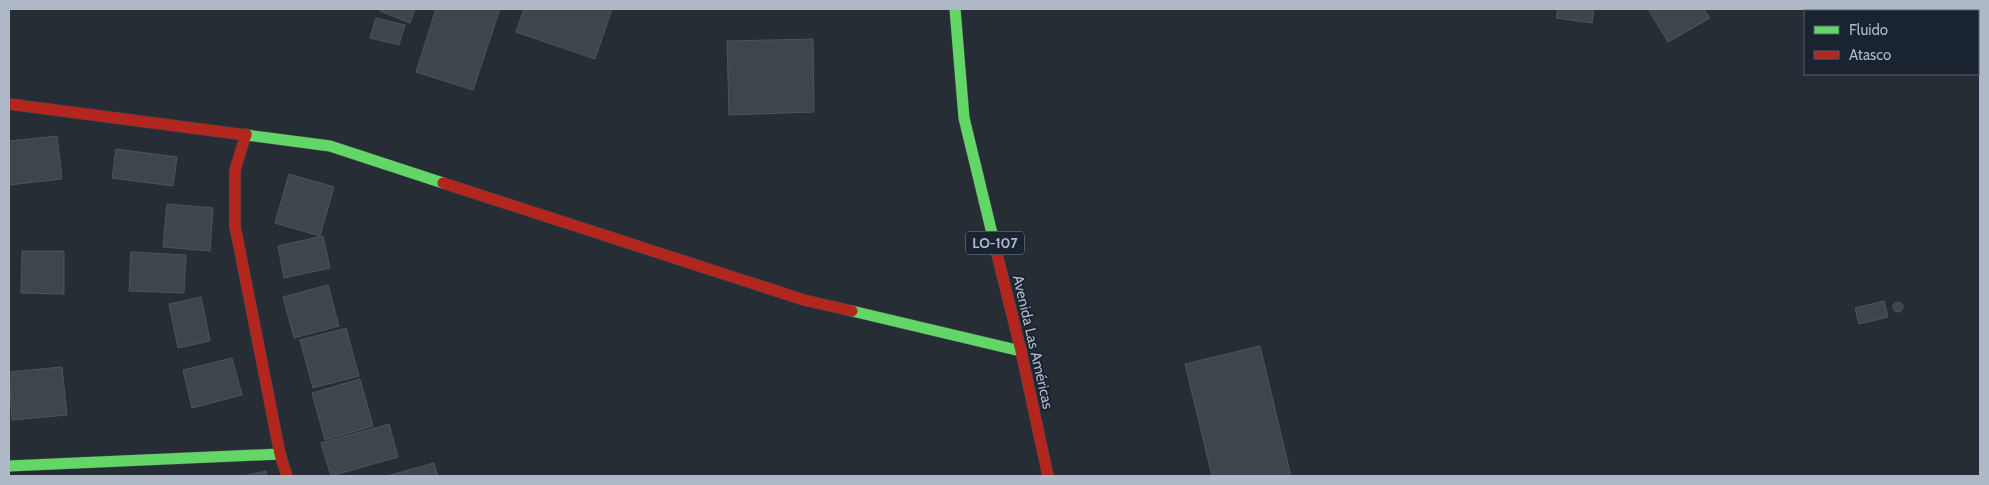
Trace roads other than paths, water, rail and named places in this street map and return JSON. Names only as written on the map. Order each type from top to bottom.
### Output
[{"type":"street","name":"Avenida Las Américas","points":[[954,9],[964,118],[1021,351],[1048,476]]},
{"type":"street","points":[[9,104],[330,146],[804,300],[1021,351]]},
{"type":"street","points":[[246,134],[235,170],[235,226],[280,454],[287,476]]},
{"type":"street","points":[[9,466],[280,454]]}]
